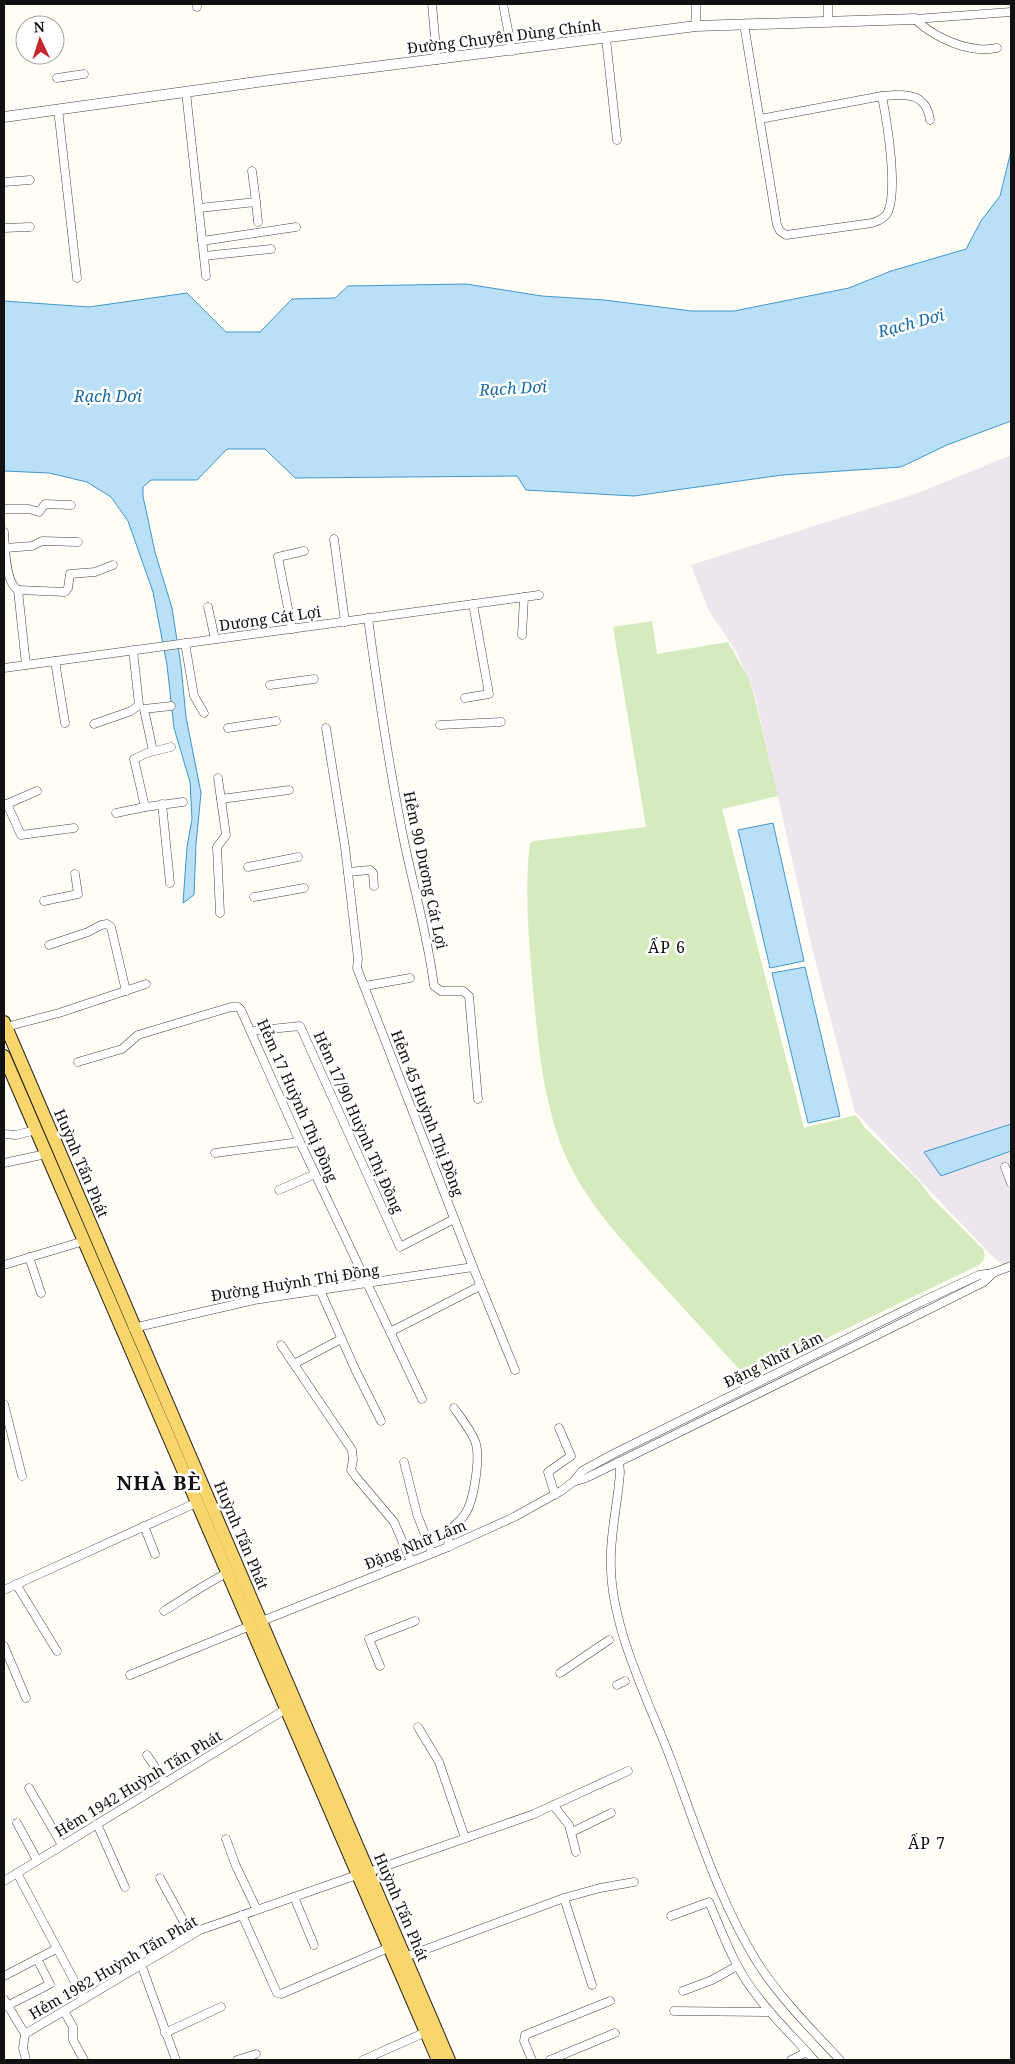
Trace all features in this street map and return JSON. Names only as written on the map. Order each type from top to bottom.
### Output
[{"type":"main road","name":"Huỳnh Tấn Phát","points":[[5,1025],[227,1572],[256,1624],[286,1709],[363,1873],[405,1957],[421,2008],[426,2032],[438,2060]]},
{"type":"main road","name":"Huỳnh Tấn Phát","points":[[4,1056],[84,1240],[129,1330],[256,1624],[363,1873],[388,1948],[449,2060]]},
{"type":"street","points":[[432,4],[437,60]]},
{"type":"street","points":[[503,4],[512,51]]},
{"type":"street","points":[[696,4],[696,26]]},
{"type":"street","points":[[828,4],[828,22]]},
{"type":"street","name":"Đường Chuyên Dùng Chính","points":[[4,118],[58,108],[696,26],[915,19],[1011,12]]},
{"type":"street","points":[[915,19],[939,37],[977,49],[997,48]]},
{"type":"street","points":[[744,24],[777,226],[780,232],[792,236],[872,223],[881,220],[887,214],[892,192],[882,96]]},
{"type":"street","points":[[606,38],[617,140]]},
{"type":"street","points":[[57,78],[84,74]]},
{"type":"street","points":[[186,92],[206,276]]},
{"type":"street","points":[[760,119],[882,96],[908,95],[917,98],[926,105],[930,120]]},
{"type":"street","points":[[58,108],[76,278]]},
{"type":"street","points":[[252,171],[258,222]]},
{"type":"street","points":[[4,182],[30,180]]},
{"type":"street","points":[[199,208],[256,202]]},
{"type":"street","points":[[4,228],[30,226]]},
{"type":"street","points":[[202,241],[296,227]]},
{"type":"street","points":[[204,256],[271,249]]},
{"type":"street","points":[[4,509],[29,509],[39,512],[45,504],[71,505]]},
{"type":"street","points":[[4,532],[7,582],[18,590],[65,592],[68,588],[70,574],[94,572],[113,565]]},
{"type":"street","points":[[334,539],[345,622]]},
{"type":"street","points":[[5,548],[32,546],[42,541],[78,542]]},
{"type":"street","points":[[292,629],[278,557],[304,552]]},
{"type":"street","points":[[18,590],[26,666]]},
{"type":"street","name":"Dương Cát Lợi","points":[[4,668],[539,595]]},
{"type":"street","points":[[522,635],[524,597]]},
{"type":"street","points":[[465,698],[490,694],[474,604]]},
{"type":"street","points":[[208,607],[215,639]]},
{"type":"street","name":"Hẻm 90 Dương Cát Lợi","points":[[368,618],[388,760],[404,843],[430,951],[434,986],[441,991],[464,991],[469,996],[478,1099]]},
{"type":"street","points":[[183,643],[194,696],[204,713]]},
{"type":"street","points":[[94,724],[131,711],[139,705],[133,650]]},
{"type":"street","points":[[55,661],[65,723]]},
{"type":"street","points":[[270,685],[314,679]]},
{"type":"street","points":[[153,751],[144,709],[171,706]]},
{"type":"street","points":[[228,728],[276,721]]},
{"type":"street","points":[[440,725],[501,722]]},
{"type":"street","points":[[326,728],[348,872],[370,870],[373,873],[374,886]]},
{"type":"street","points":[[145,807],[134,759],[153,751],[171,747]]},
{"type":"street","points":[[218,778],[226,836],[217,847],[220,913]]},
{"type":"street","points":[[221,799],[288,790]]},
{"type":"street","points":[[37,791],[5,804],[21,835],[74,828]]},
{"type":"street","points":[[116,813],[182,802]]},
{"type":"street","points":[[162,804],[170,883]]},
{"type":"street","points":[[248,868],[298,857]]},
{"type":"street","name":"Hẻm 45 Huỳnh Thị Đồng","points":[[348,872],[358,959],[357,968],[366,986],[472,1267],[515,1370]]},
{"type":"street","points":[[44,901],[78,894],[75,874]]},
{"type":"street","points":[[254,897],[304,888]]},
{"type":"street","points":[[49,945],[88,932],[101,925],[107,924],[111,926],[126,991]]},
{"type":"street","points":[[366,986],[410,978]]},
{"type":"street","points":[[5,1025],[59,1013],[146,984]]},
{"type":"street","name":"Hẻm 17 Huỳnh Thị Đồng","points":[[78,1062],[122,1049],[138,1035],[231,1007],[238,1007],[252,1031],[300,1142],[422,1399]]},
{"type":"street","name":"Hẻm 17/90 Huỳnh Thị Đồng","points":[[252,1031],[300,1026],[400,1247],[454,1219]]},
{"type":"street","points":[[4,1134],[16,1135],[36,1130]]},
{"type":"street","points":[[215,1153],[300,1142]]},
{"type":"street","points":[[4,1163],[46,1154]]},
{"type":"street","points":[[1005,1167],[1011,1183]]},
{"type":"street","points":[[279,1190],[315,1174]]},
{"type":"street","points":[[4,1265],[84,1240]]},
{"type":"street","points":[[29,1257],[41,1293]]},
{"type":"street","name":"Đặng Nhữ Lâm","points":[[130,1675],[448,1547],[514,1517],[555,1495],[573,1482],[582,1471],[615,1453],[867,1327],[979,1274],[993,1273],[1011,1266]]},
{"type":"street","name":"Đường Huỳnh Thị Đồng","points":[[129,1330],[228,1306],[472,1267]]},
{"type":"street","name":"Đặng Nhữ Lâm","points":[[573,1482],[620,1462],[976,1286],[984,1282],[993,1273]]},
{"type":"street","points":[[390,1332],[480,1286]]},
{"type":"street","points":[[320,1290],[382,1421]]},
{"type":"street","points":[[294,1364],[342,1339]]},
{"type":"street","points":[[281,1345],[315,1398],[352,1450],[351,1470],[394,1522],[411,1561]]},
{"type":"street","points":[[4,1404],[22,1476]]},
{"type":"street","points":[[448,1547],[450,1530],[466,1513],[471,1499],[476,1464],[475,1440],[454,1408]]},
{"type":"street","points":[[555,1495],[548,1472],[571,1456],[559,1428]]},
{"type":"street","points":[[404,1462],[417,1514],[432,1553]]},
{"type":"street","points":[[620,1462],[611,1571],[619,1620],[640,1681],[717,1882],[740,1932],[758,1963],[780,1994],[840,2060]]},
{"type":"street","points":[[4,1590],[198,1502]]},
{"type":"street","points":[[144,1526],[155,1554]]},
{"type":"street","points":[[164,1611],[195,1590],[227,1572]]},
{"type":"street","points":[[16,1584],[57,1651]]},
{"type":"street","points":[[380,1666],[369,1639],[415,1621]]},
{"type":"street","points":[[560,1673],[605,1642]]},
{"type":"street","points":[[4,1646],[26,1698]]},
{"type":"street","name":"Hẻm 1942 Huỳnh Tấn Phát","points":[[4,1881],[286,1709]]},
{"type":"street","points":[[418,1727],[440,1762],[465,1838]]},
{"type":"street","points":[[148,1755],[165,1782]]},
{"type":"street","name":"Hẻm 1982 Huỳnh Tấn Phát","points":[[25,2034],[200,1930],[534,1814],[628,1771]]},
{"type":"street","points":[[29,1788],[62,1845]]},
{"type":"street","points":[[553,1805],[569,1825],[576,1852]]},
{"type":"street","points":[[572,1832],[611,1813]]},
{"type":"street","points":[[17,1823],[38,1860]]},
{"type":"street","points":[[97,1824],[124,1887]]},
{"type":"street","points":[[226,1839],[236,1866],[257,1910]]},
{"type":"street","points":[[17,1873],[56,1950],[84,1999]]},
{"type":"street","points":[[160,1878],[191,1935]]},
{"type":"street","points":[[405,1957],[564,1898],[600,1888],[634,1882]]},
{"type":"street","points":[[294,1897],[314,1945]]},
{"type":"street","points":[[564,1898],[592,1985]]},
{"type":"street","points":[[671,1916],[709,1902],[737,1966],[757,1997],[814,2060]]},
{"type":"street","points":[[242,1915],[277,1993],[280,1994],[388,1948]]},
{"type":"street","points":[[4,1976],[56,1950]]},
{"type":"street","points":[[26,2060],[23,2048],[25,2034],[6,2003],[50,1984],[37,1960]]},
{"type":"street","points":[[141,1964],[176,2060]]},
{"type":"street","points":[[683,1991],[712,1980],[737,1966]]},
{"type":"street","points":[[532,2060],[524,2040],[524,2035],[610,2000]]},
{"type":"street","points":[[165,2033],[221,2007]]},
{"type":"street","points":[[64,2011],[73,2027],[73,2040],[84,2060]]},
{"type":"street","points":[[674,2011],[770,2012]]},
{"type":"street","points":[[363,2060],[426,2032]]},
{"type":"street","points":[[550,2060],[615,2033]]},
{"type":"street","points":[[791,2060],[807,2052]]},
{"type":"street","points":[[237,2060],[256,2054]]},
{"type":"shaded area","points":[[1011,455],[1011,1271],[993,1257],[855,1112],[813,952],[754,691],[737,653],[708,609],[691,565],[918,493]]},
{"type":"green space","points":[[652,621],[657,654],[728,642],[748,677],[753,691],[778,796],[722,809],[804,1128],[856,1115],[865,1128],[918,1180],[931,1197],[983,1249],[984,1254],[984,1260],[979,1265],[752,1374],[739,1369],[627,1246],[589,1197],[578,1180],[560,1142],[549,1104],[539,1048],[528,916],[527,880],[530,843],[646,827],[613,627]]},
{"type":"water","name":"Rạch Dơi","points":[[1011,151],[1011,421],[947,445],[901,467],[782,475],[634,496],[526,490],[517,476],[295,478],[265,449],[227,449],[197,480],[151,480],[143,487],[143,496],[155,552],[172,608],[181,666],[186,717],[201,793],[194,895],[183,903],[187,847],[192,819],[190,782],[174,728],[167,665],[153,592],[128,521],[111,497],[87,482],[49,473],[4,471],[4,301],[89,307],[187,293],[226,332],[260,332],[292,299],[335,298],[348,286],[466,284],[542,296],[604,300],[692,311],[734,311],[849,288],[891,271],[966,249],[981,221],[1000,196]]},
{"type":"water","points":[[773,823],[804,961],[770,968],[738,830]]},
{"type":"water","points":[[805,967],[840,1116],[808,1123],[772,973]]},
{"type":"water","points":[[1011,1124],[1011,1151],[941,1176],[924,1152]]},
{"type":"district","name":"ẤP 6","points":[[667,947]]},
{"type":"district","name":"NHÀ BÈ","points":[[159,1482]]},
{"type":"district","name":"ẤP 7","points":[[927,1843]]}]
